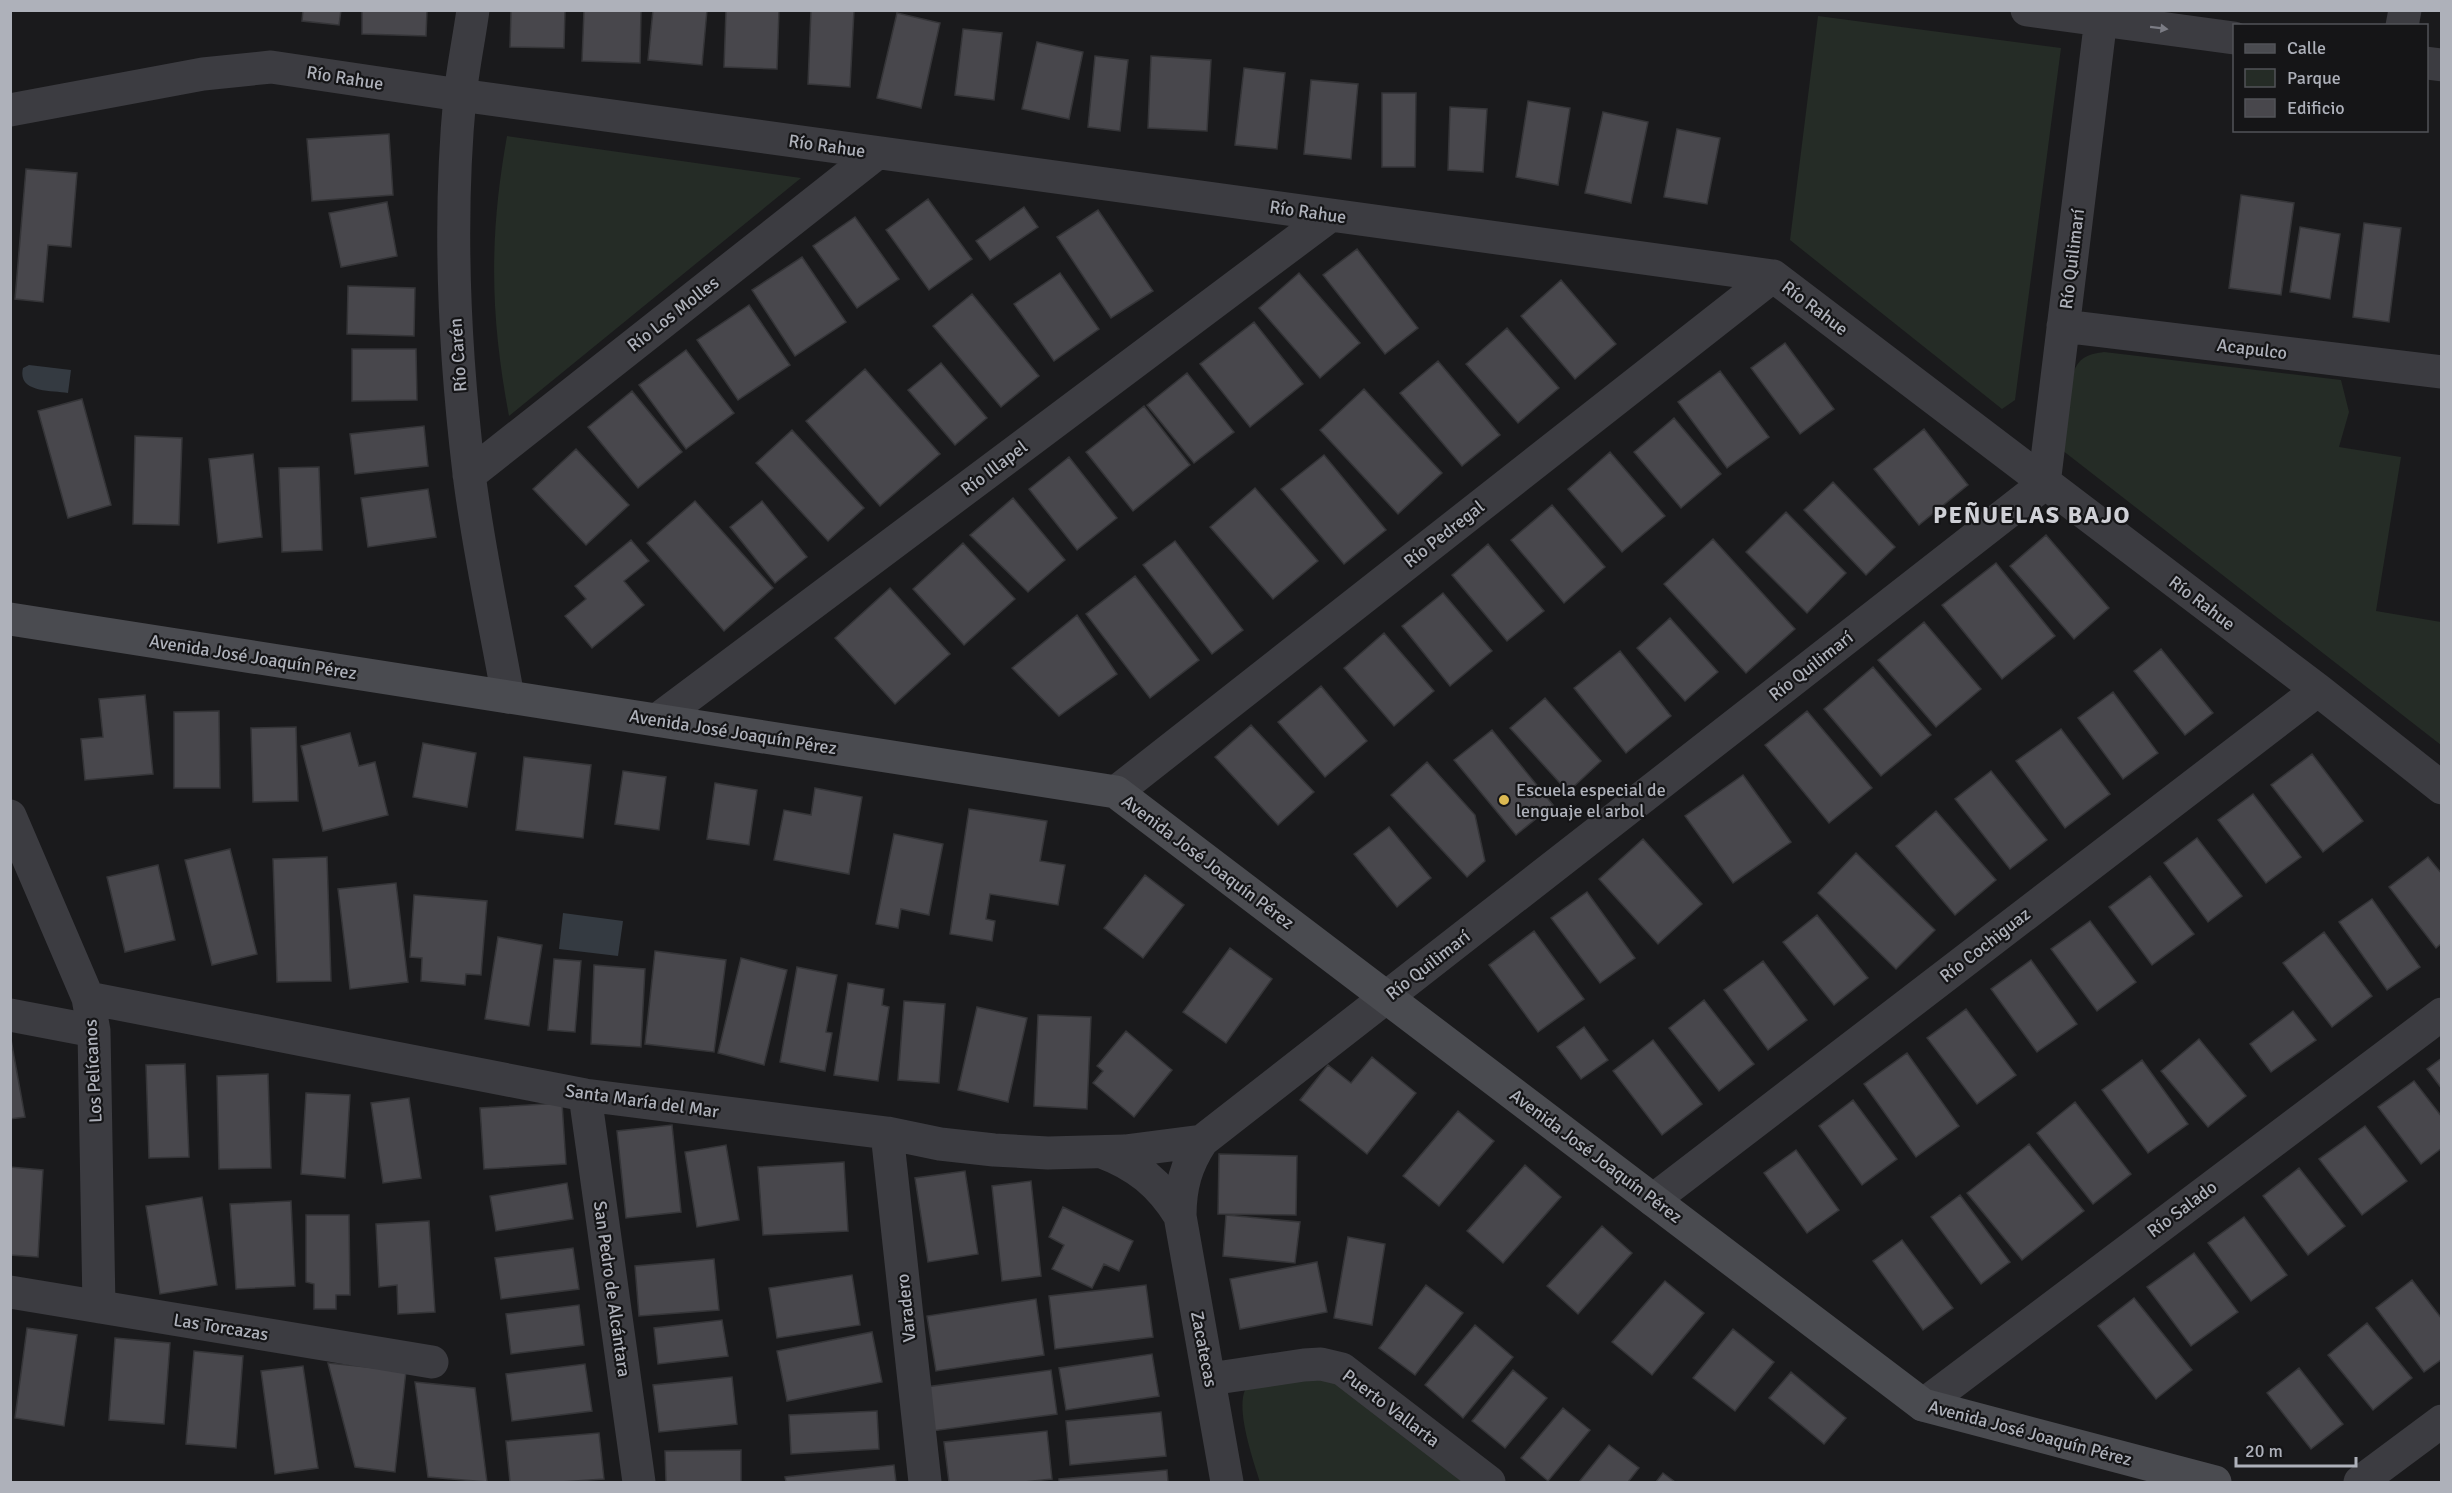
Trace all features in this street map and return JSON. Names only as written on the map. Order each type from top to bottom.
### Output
[{"type":"main road","name":"Avenida José Joaquín Pérez","points":[[10,619],[1116,792],[1923,1405],[2215,1482]]},
{"type":"street","name":"Río Carén","points":[[473,10],[460,95],[454,193],[454,291],[459,383],[469,475],[508,697]]},
{"type":"street","points":[[2027,10],[2102,16],[2233,38]]},
{"type":"street","name":"Río Quilimarí","points":[[1202,1141],[2044,484],[2102,16]]},
{"type":"street","name":"Río Rahue","points":[[10,110],[203,74],[271,67],[1773,276],[2318,690],[2442,788]]},
{"type":"street","name":"Río Los Molles","points":[[469,475],[876,153]]},
{"type":"street","name":"Río Illapel","points":[[657,720],[1331,215]]},
{"type":"street","name":"Río Pedregal","points":[[1116,792],[1773,276]]},
{"type":"street","name":"Acapulco","points":[[2063,326],[2442,372]]},
{"type":"street","name":"Río Cochiguaz","points":[[1653,1200],[2318,690]]},
{"type":"street","name":"Los Pelícanos","points":[[10,816],[88,998],[94,1030],[99,1306]]},
{"type":"street","name":"Santa María del Mar","points":[[88,998],[585,1095],[887,1133],[940,1144],[1048,1153],[1101,1152],[1202,1141]]},
{"type":"street","name":"Río Salado","points":[[1923,1405],[2442,1014]]},
{"type":"street","points":[[10,1015],[94,1030]]},
{"type":"street","name":"San Pedro de Alcántara","points":[[585,1095],[639,1482]]},
{"type":"street","name":"Varadero","points":[[887,1133],[925,1482]]},
{"type":"street","name":"Zacatecas","points":[[1202,1141],[1191,1158],[1184,1176],[1180,1195],[1180,1216],[1227,1482]]},
{"type":"street","name":"Zacatecas","points":[[1101,1152],[1120,1159],[1153,1180],[1168,1197],[1180,1216]]},
{"type":"street","name":"Las Torcazas","points":[[10,1292],[432,1362]]},
{"type":"street","name":"Puerto Vallarta","points":[[1210,1379],[1321,1364],[1342,1369],[1489,1482]]},
{"type":"street","points":[[2360,1482],[2442,1422]]},
{"type":"green space","points":[[1818,16],[2061,48],[2015,400],[2002,409],[1790,240]]},
{"type":"green space","points":[[507,136],[801,178],[509,416],[498,344],[494,276],[497,208]]},
{"type":"green space","points":[[2104,352],[2341,380],[2349,412],[2339,447],[2401,457],[2376,611],[2441,622],[2441,745],[2062,450],[2074,371],[2079,362],[2086,357]]},
{"type":"green space","points":[[1325,1371],[1469,1482],[1260,1482],[1244,1423],[1245,1390]]},
{"type":"shaded area","points":[[29,365],[71,370],[68,393],[30,386],[25,382],[23,376],[23,368]]},
{"type":"shaded area","points":[[563,913],[623,921],[618,956],[559,949]]},
{"type":"building","points":[[303,10],[341,10],[339,25],[302,21]]},
{"type":"building","points":[[362,10],[427,10],[426,36],[362,34]]},
{"type":"building","points":[[511,10],[565,10],[564,48],[510,47]]},
{"type":"building","points":[[584,10],[641,10],[640,63],[582,61]]},
{"type":"building","points":[[653,10],[707,10],[702,65],[648,60]]},
{"type":"building","points":[[726,10],[779,10],[777,69],[724,67]]},
{"type":"building","points":[[811,10],[854,10],[850,87],[808,84]]},
{"type":"building","points":[[897,13],[940,23],[921,108],[877,98]]},
{"type":"building","points":[[963,29],[1002,33],[994,100],[955,95]]},
{"type":"building","points":[[1037,42],[1083,52],[1069,119],[1022,109]]},
{"type":"building","points":[[1095,56],[1128,60],[1120,131],[1088,127]]},
{"type":"building","points":[[1151,56],[1211,60],[1207,131],[1148,128]]},
{"type":"building","points":[[1244,68],[1285,73],[1277,149],[1235,145]]},
{"type":"building","points":[[1311,80],[1358,84],[1351,159],[1304,154]]},
{"type":"building","points":[[1382,93],[1416,93],[1415,167],[1382,167]]},
{"type":"building","points":[[1528,101],[1570,108],[1558,185],[1516,177]]},
{"type":"building","points":[[1450,107],[1487,109],[1483,172],[1448,170]]},
{"type":"building","points":[[1603,112],[1648,122],[1631,203],[1585,193]]},
{"type":"building","points":[[1677,129],[1720,138],[1707,204],[1664,197]]},
{"type":"building","points":[[389,134],[393,195],[312,201],[307,139]]},
{"type":"building","points":[[26,169],[77,173],[71,247],[48,245],[43,302],[15,299]]},
{"type":"building","points":[[2241,195],[2294,203],[2281,295],[2229,288]]},
{"type":"building","points":[[928,199],[972,259],[929,290],[886,230]]},
{"type":"building","points":[[387,202],[397,256],[341,267],[329,213]]},
{"type":"building","points":[[1024,207],[1038,227],[990,260],[976,241]]},
{"type":"building","points":[[1098,210],[1153,291],[1111,318],[1057,237]]},
{"type":"building","points":[[855,217],[899,279],[857,308],[813,246]]},
{"type":"building","points":[[2364,223],[2401,228],[2389,322],[2353,317]]},
{"type":"building","points":[[2300,227],[2340,234],[2330,299],[2290,292]]},
{"type":"building","points":[[1357,249],[1418,328],[1385,354],[1323,275]]},
{"type":"building","points":[[802,257],[846,322],[795,356],[752,290]]},
{"type":"building","points":[[1060,273],[1099,329],[1054,361],[1014,304]]},
{"type":"building","points":[[1299,273],[1360,343],[1320,378],[1259,308]]},
{"type":"building","points":[[1561,280],[1616,344],[1575,379],[1521,316]]},
{"type":"building","points":[[348,286],[415,288],[414,336],[347,334]]},
{"type":"building","points":[[972,294],[1039,376],[1001,407],[933,326]]},
{"type":"building","points":[[749,305],[790,365],[738,400],[697,340]]},
{"type":"building","points":[[1254,322],[1303,384],[1250,427],[1200,364]]},
{"type":"building","points":[[1507,328],[1559,388],[1518,423],[1466,364]]},
{"type":"building","points":[[1785,343],[1834,409],[1800,434],[1751,368]]},
{"type":"building","points":[[352,349],[416,349],[417,400],[352,401]]},
{"type":"building","points":[[686,350],[734,413],[686,449],[639,385]]},
{"type":"building","points":[[1438,361],[1500,435],[1462,466],[1400,393]]},
{"type":"building","points":[[941,363],[987,418],[955,445],[908,390]]},
{"type":"building","points":[[865,369],[940,454],[880,506],[806,421]]},
{"type":"building","points":[[1720,371],[1769,437],[1727,468],[1678,402]]},
{"type":"building","points":[[1187,373],[1234,432],[1194,463],[1147,405]]},
{"type":"building","points":[[1364,389],[1442,473],[1398,514],[1320,430]]},
{"type":"building","points":[[632,391],[682,452],[638,488],[588,427]]},
{"type":"building","points":[[82,399],[111,505],[68,518],[38,411]]},
{"type":"building","points":[[1144,406],[1190,465],[1133,511],[1086,452]]},
{"type":"building","points":[[1674,418],[1721,474],[1681,508],[1634,452]]},
{"type":"building","points":[[424,426],[428,466],[355,474],[350,434]]},
{"type":"building","points":[[1924,429],[1968,485],[1919,525],[1874,469]]},
{"type":"building","points":[[792,430],[864,508],[828,541],[756,463]]},
{"type":"building","points":[[135,436],[182,438],[179,525],[133,524]]},
{"type":"building","points":[[576,449],[629,505],[586,545],[533,489]]},
{"type":"building","points":[[1610,452],[1665,516],[1622,552],[1568,489]]},
{"type":"building","points":[[253,454],[262,537],[218,543],[209,459]]},
{"type":"building","points":[[1324,455],[1386,530],[1344,564],[1281,489]]},
{"type":"building","points":[[1069,457],[1117,518],[1077,550],[1029,489]]},
{"type":"building","points":[[319,467],[322,550],[282,552],[279,468]]},
{"type":"building","points":[[1833,482],[1895,547],[1866,575],[1804,510]]},
{"type":"building","points":[[1255,488],[1318,561],[1273,599],[1210,527]]},
{"type":"building","points":[[428,489],[436,537],[368,547],[361,498]]},
{"type":"building","points":[[1013,498],[1065,560],[1028,592],[970,535]]},
{"type":"building","points":[[695,501],[773,588],[724,631],[647,543]]},
{"type":"building","points":[[762,501],[807,557],[775,583],[730,527]]},
{"type":"building","points":[[1552,505],[1605,567],[1564,603],[1511,540]]},
{"type":"building","points":[[1786,512],[1846,573],[1807,613],[1746,552]]},
{"type":"building","points":[[2046,535],[2109,608],[2074,639],[2010,566]]},
{"type":"building","points":[[1713,539],[1795,629],[1746,673],[1664,584]]},
{"type":"building","points":[[631,540],[649,561],[624,581],[644,605],[592,648],[565,616],[586,599],[575,586]]},
{"type":"building","points":[[1175,541],[1243,630],[1212,654],[1143,565]]},
{"type":"building","points":[[963,543],[1015,599],[964,645],[913,589]]},
{"type":"building","points":[[1488,544],[1544,611],[1507,641],[1452,575]]},
{"type":"building","points":[[1996,563],[2055,636],[2002,679],[1942,605]]},
{"type":"building","points":[[1135,576],[1199,660],[1150,698],[1086,614]]},
{"type":"building","points":[[890,588],[950,654],[895,704],[835,638]]},
{"type":"building","points":[[1443,593],[1492,651],[1450,686],[1402,626]]},
{"type":"building","points":[[1077,615],[1117,674],[1059,716],[1012,668]]},
{"type":"building","points":[[1670,618],[1718,672],[1685,701],[1637,648]]},
{"type":"building","points":[[1924,622],[1981,689],[1936,727],[1878,660]]},
{"type":"building","points":[[1384,633],[1434,691],[1394,726],[1344,668]]},
{"type":"building","points":[[2161,649],[2213,713],[2185,735],[2134,671]]},
{"type":"building","points":[[1620,651],[1671,716],[1626,753],[1574,688]]},
{"type":"building","points":[[1873,667],[1931,735],[1881,776],[1824,709]]},
{"type":"building","points":[[1321,686],[1367,741],[1325,777],[1278,722]]},
{"type":"building","points":[[2113,692],[2158,753],[2123,779],[2078,718]]},
{"type":"building","points":[[145,695],[153,774],[85,780],[81,739],[103,737],[99,699]]},
{"type":"building","points":[[1545,698],[1601,761],[1568,792],[1510,728]]},
{"type":"building","points":[[219,711],[220,788],[174,788],[174,712]]},
{"type":"building","points":[[1807,711],[1872,788],[1829,823],[1765,745]]},
{"type":"building","points":[[1251,725],[1314,792],[1278,825],[1215,757]]},
{"type":"building","points":[[296,727],[298,801],[253,802],[251,728]]},
{"type":"building","points":[[2061,729],[2110,794],[2065,828],[2016,761]]},
{"type":"building","points":[[1492,730],[1553,805],[1516,835],[1454,760]]},
{"type":"building","points":[[350,733],[359,766],[375,762],[388,815],[323,831],[301,746]]},
{"type":"building","points":[[423,743],[476,753],[467,807],[413,797]]},
{"type":"building","points":[[2312,754],[2363,821],[2323,852],[2271,785]]},
{"type":"building","points":[[524,757],[591,765],[583,838],[516,830]]},
{"type":"building","points":[[1427,762],[1475,815],[1485,861],[1467,877],[1391,795]]},
{"type":"building","points":[[623,771],[666,777],[659,830],[615,824]]},
{"type":"building","points":[[1991,771],[2047,840],[2010,869],[1955,799]]},
{"type":"building","points":[[1743,775],[1791,842],[1733,883],[1685,816]]},
{"type":"building","points":[[715,783],[757,790],[749,845],[707,839]]},
{"type":"building","points":[[815,788],[862,797],[849,874],[774,860],[784,810],[811,815]]},
{"type":"building","points":[[2253,794],[2301,857],[2266,883],[2218,820]]},
{"type":"building","points":[[969,809],[1047,821],[1040,861],[1065,865],[1058,905],[990,894],[986,919],[995,921],[992,941],[950,934]]},
{"type":"building","points":[[1936,811],[1996,880],[1955,915],[1896,846]]},
{"type":"building","points":[[1389,827],[1431,878],[1397,907],[1354,854]]},
{"type":"building","points":[[894,834],[943,844],[929,915],[901,909],[898,928],[876,924]]},
{"type":"building","points":[[2197,838],[2242,896],[2208,922],[2164,863]]},
{"type":"building","points":[[1643,839],[1702,904],[1658,944],[1599,879]]},
{"type":"building","points":[[230,849],[257,954],[212,965],[185,860]]},
{"type":"building","points":[[1856,853],[1935,930],[1896,969],[1818,893]]},
{"type":"building","points":[[327,857],[331,981],[277,982],[273,859]]},
{"type":"building","points":[[2428,857],[2442,874],[2442,943],[2436,948],[2389,887]]},
{"type":"building","points":[[158,865],[175,940],[125,952],[107,877]]},
{"type":"building","points":[[1145,875],[1184,905],[1143,958],[1104,928]]},
{"type":"building","points":[[2150,876],[2194,934],[2152,965],[2109,907]]},
{"type":"building","points":[[396,883],[408,982],[350,989],[338,889]]},
{"type":"building","points":[[1587,892],[1635,958],[1600,983],[1551,918]]},
{"type":"building","points":[[414,895],[487,901],[481,975],[466,974],[465,985],[421,981],[422,958],[410,957]]},
{"type":"building","points":[[2372,899],[2420,967],[2387,990],[2339,922]]},
{"type":"building","points":[[1817,915],[1868,978],[1834,1005],[1783,942]]},
{"type":"building","points":[[2090,921],[2136,982],[2097,1011],[2051,949]]},
{"type":"building","points":[[1534,931],[1584,999],[1538,1032],[1489,965]]},
{"type":"building","points":[[2324,932],[2372,996],[2332,1027],[2283,963]]},
{"type":"building","points":[[498,937],[542,945],[529,1026],[485,1019]]},
{"type":"building","points":[[1230,948],[1272,979],[1226,1043],[1183,1012]]},
{"type":"building","points":[[655,951],[726,960],[714,1052],[645,1044]]},
{"type":"building","points":[[741,958],[787,970],[764,1065],[718,1053]]},
{"type":"building","points":[[554,959],[581,961],[575,1032],[548,1030]]},
{"type":"building","points":[[2031,960],[2077,1024],[2037,1052],[1991,989]]},
{"type":"building","points":[[1763,961],[1807,1020],[1768,1050],[1724,990]]},
{"type":"building","points":[[594,965],[645,969],[641,1047],[591,1044]]},
{"type":"building","points":[[797,967],[837,975],[826,1032],[832,1033],[825,1071],[780,1062]]},
{"type":"building","points":[[848,983],[884,989],[882,1005],[889,1007],[878,1081],[834,1075]]},
{"type":"building","points":[[1704,1000],[1754,1064],[1719,1091],[1669,1028]]},
{"type":"building","points":[[904,1001],[945,1004],[939,1083],[898,1080]]},
{"type":"building","points":[[977,1007],[1027,1018],[1008,1102],[958,1090]]},
{"type":"building","points":[[1966,1009],[2016,1075],[1977,1104],[1927,1038]]},
{"type":"building","points":[[2293,1011],[2316,1040],[2271,1072],[2250,1044]]},
{"type":"building","points":[[1038,1015],[1091,1017],[1087,1109],[1034,1106]]},
{"type":"building","points":[[1584,1027],[1608,1060],[1581,1079],[1557,1047]]},
{"type":"building","points":[[1126,1031],[1172,1070],[1134,1117],[1093,1083],[1103,1071],[1097,1066]]},
{"type":"building","points":[[10,1034],[25,1117],[10,1119]]},
{"type":"building","points":[[2199,1039],[2246,1096],[2208,1127],[2161,1071]]},
{"type":"building","points":[[1653,1040],[1702,1104],[1662,1135],[1613,1071]]},
{"type":"building","points":[[1907,1053],[1959,1126],[1916,1157],[1864,1084]]},
{"type":"building","points":[[1372,1057],[1416,1093],[1367,1154],[1300,1100],[1328,1065],[1351,1083]]},
{"type":"building","points":[[2442,1058],[2442,1089],[2427,1069]]},
{"type":"building","points":[[2142,1060],[2188,1124],[2148,1153],[2102,1090]]},
{"type":"building","points":[[185,1064],[189,1157],[149,1158],[146,1065]]},
{"type":"building","points":[[268,1074],[271,1168],[219,1169],[217,1076]]},
{"type":"building","points":[[2414,1081],[2442,1117],[2442,1148],[2421,1164],[2378,1107]]},
{"type":"building","points":[[306,1093],[350,1095],[345,1178],[301,1174]]},
{"type":"building","points":[[409,1098],[421,1178],[383,1183],[371,1103]]},
{"type":"building","points":[[1853,1100],[1897,1159],[1862,1185],[1819,1126]]},
{"type":"building","points":[[2075,1102],[2131,1174],[2093,1204],[2037,1133]]},
{"type":"building","points":[[562,1103],[566,1164],[484,1169],[480,1108]]},
{"type":"building","points":[[1458,1111],[1494,1141],[1439,1206],[1403,1176]]},
{"type":"building","points":[[672,1125],[681,1212],[626,1218],[617,1131]]},
{"type":"building","points":[[2365,1126],[2407,1181],[2362,1215],[2319,1159]]},
{"type":"building","points":[[2029,1144],[2084,1211],[2022,1260],[1967,1193]]},
{"type":"building","points":[[726,1145],[739,1220],[697,1227],[685,1152]]},
{"type":"building","points":[[1796,1150],[1839,1210],[1807,1233],[1764,1173]]},
{"type":"building","points":[[1219,1154],[1297,1156],[1296,1215],[1218,1214]]},
{"type":"building","points":[[844,1162],[848,1231],[763,1235],[758,1167]]},
{"type":"building","points":[[1525,1165],[1561,1197],[1503,1263],[1467,1231]]},
{"type":"building","points":[[10,1167],[43,1170],[38,1257],[10,1255]]},
{"type":"building","points":[[2299,1168],[2345,1226],[2308,1255],[2263,1196]]},
{"type":"building","points":[[965,1171],[978,1254],[928,1262],[915,1178]]},
{"type":"building","points":[[1031,1181],[1041,1276],[1002,1281],[992,1186]]},
{"type":"building","points":[[567,1183],[573,1219],[496,1231],[490,1196]]},
{"type":"building","points":[[1960,1195],[2010,1262],[1981,1284],[1931,1217]]},
{"type":"building","points":[[202,1197],[217,1285],[160,1294],[146,1206]]},
{"type":"building","points":[[291,1201],[295,1286],[236,1289],[230,1204]]},
{"type":"building","points":[[1063,1207],[1133,1241],[1119,1271],[1104,1264],[1092,1288],[1052,1269],[1064,1245],[1049,1237]]},
{"type":"building","points":[[306,1215],[349,1215],[350,1295],[336,1295],[336,1309],[314,1309],[314,1284],[306,1282]]},
{"type":"building","points":[[1226,1215],[1300,1222],[1295,1263],[1223,1256]]},
{"type":"building","points":[[2244,1217],[2287,1275],[2251,1301],[2208,1243]]},
{"type":"building","points":[[429,1221],[435,1312],[398,1314],[397,1285],[379,1287],[376,1224]]},
{"type":"building","points":[[1602,1226],[1632,1253],[1578,1314],[1547,1286]]},
{"type":"building","points":[[1348,1237],[1385,1244],[1372,1325],[1334,1318]]},
{"type":"building","points":[[1902,1240],[1953,1308],[1923,1330],[1873,1261]]},
{"type":"building","points":[[573,1248],[579,1289],[501,1299],[495,1258]]},
{"type":"building","points":[[2194,1253],[2238,1312],[2191,1346],[2147,1287]]},
{"type":"building","points":[[714,1259],[719,1310],[639,1316],[635,1266]]},
{"type":"building","points":[[1317,1262],[1327,1312],[1240,1329],[1230,1279]]},
{"type":"building","points":[[852,1275],[860,1325],[777,1338],[769,1288]]},
{"type":"building","points":[[2412,1280],[2442,1319],[2442,1359],[2424,1372],[2376,1308]]},
{"type":"building","points":[[1665,1281],[1704,1313],[1652,1375],[1612,1342]]},
{"type":"building","points":[[1146,1285],[1153,1337],[1055,1349],[1049,1296]]},
{"type":"building","points":[[1426,1285],[1463,1313],[1415,1375],[1379,1348]]},
{"type":"building","points":[[2134,1298],[2192,1370],[2156,1399],[2098,1326]]},
{"type":"building","points":[[1036,1299],[1044,1355],[936,1371],[927,1316]]},
{"type":"building","points":[[579,1305],[584,1345],[511,1354],[506,1314]]},
{"type":"building","points":[[722,1320],[728,1356],[658,1364],[654,1328]]},
{"type":"building","points":[[2367,1323],[2412,1378],[2373,1410],[2328,1355]]},
{"type":"building","points":[[1475,1325],[1513,1357],[1463,1418],[1425,1385]]},
{"type":"building","points":[[27,1328],[77,1335],[64,1426],[15,1418]]},
{"type":"building","points":[[1733,1329],[1774,1362],[1735,1411],[1693,1378]]},
{"type":"building","points":[[872,1332],[882,1382],[787,1401],[777,1351]]},
{"type":"building","points":[[115,1338],[170,1343],[164,1424],[109,1420]]},
{"type":"building","points":[[194,1351],[243,1356],[236,1448],[186,1444]]},
{"type":"building","points":[[1152,1354],[1159,1396],[1066,1410],[1059,1368]]},
{"type":"building","points":[[328,1363],[406,1371],[395,1472],[355,1467]]},
{"type":"building","points":[[585,1364],[592,1411],[512,1421],[506,1374]]},
{"type":"building","points":[[303,1366],[318,1468],[275,1474],[261,1371]]},
{"type":"building","points":[[2299,1368],[2343,1424],[2311,1449],[2267,1393]]},
{"type":"building","points":[[1051,1370],[1057,1414],[932,1431],[926,1387]]},
{"type":"building","points":[[1513,1370],[1547,1398],[1505,1448],[1472,1421]]},
{"type":"building","points":[[1791,1372],[1846,1418],[1824,1444],[1769,1398]]},
{"type":"building","points":[[732,1377],[737,1424],[659,1432],[653,1385]]},
{"type":"building","points":[[415,1382],[475,1388],[487,1482],[428,1477]]},
{"type":"building","points":[[1563,1408],[1590,1430],[1548,1481],[1521,1458]]},
{"type":"building","points":[[877,1411],[879,1449],[791,1454],[789,1415]]},
{"type":"building","points":[[1161,1412],[1166,1456],[1070,1465],[1066,1421]]},
{"type":"building","points":[[1047,1431],[1052,1479],[1024,1482],[949,1482],[944,1442]]},
{"type":"building","points":[[599,1433],[604,1479],[510,1482],[506,1441]]},
{"type":"building","points":[[1609,1445],[1639,1468],[1628,1482],[1579,1482]]},
{"type":"building","points":[[741,1450],[741,1482],[666,1482],[665,1451]]},
{"type":"building","points":[[894,1465],[896,1482],[786,1482],[785,1477]]},
{"type":"building","points":[[1167,1470],[1168,1482],[1059,1482],[1059,1479]]},
{"type":"building","points":[[1663,1473],[1675,1482],[1656,1482]]},
{"type":"place","name":"Escuela especial de lenguaje el arbol","points":[[1504,800]]},
{"type":"district","name":"PEÑUELAS BAJO","points":[[2032,515]]}]
